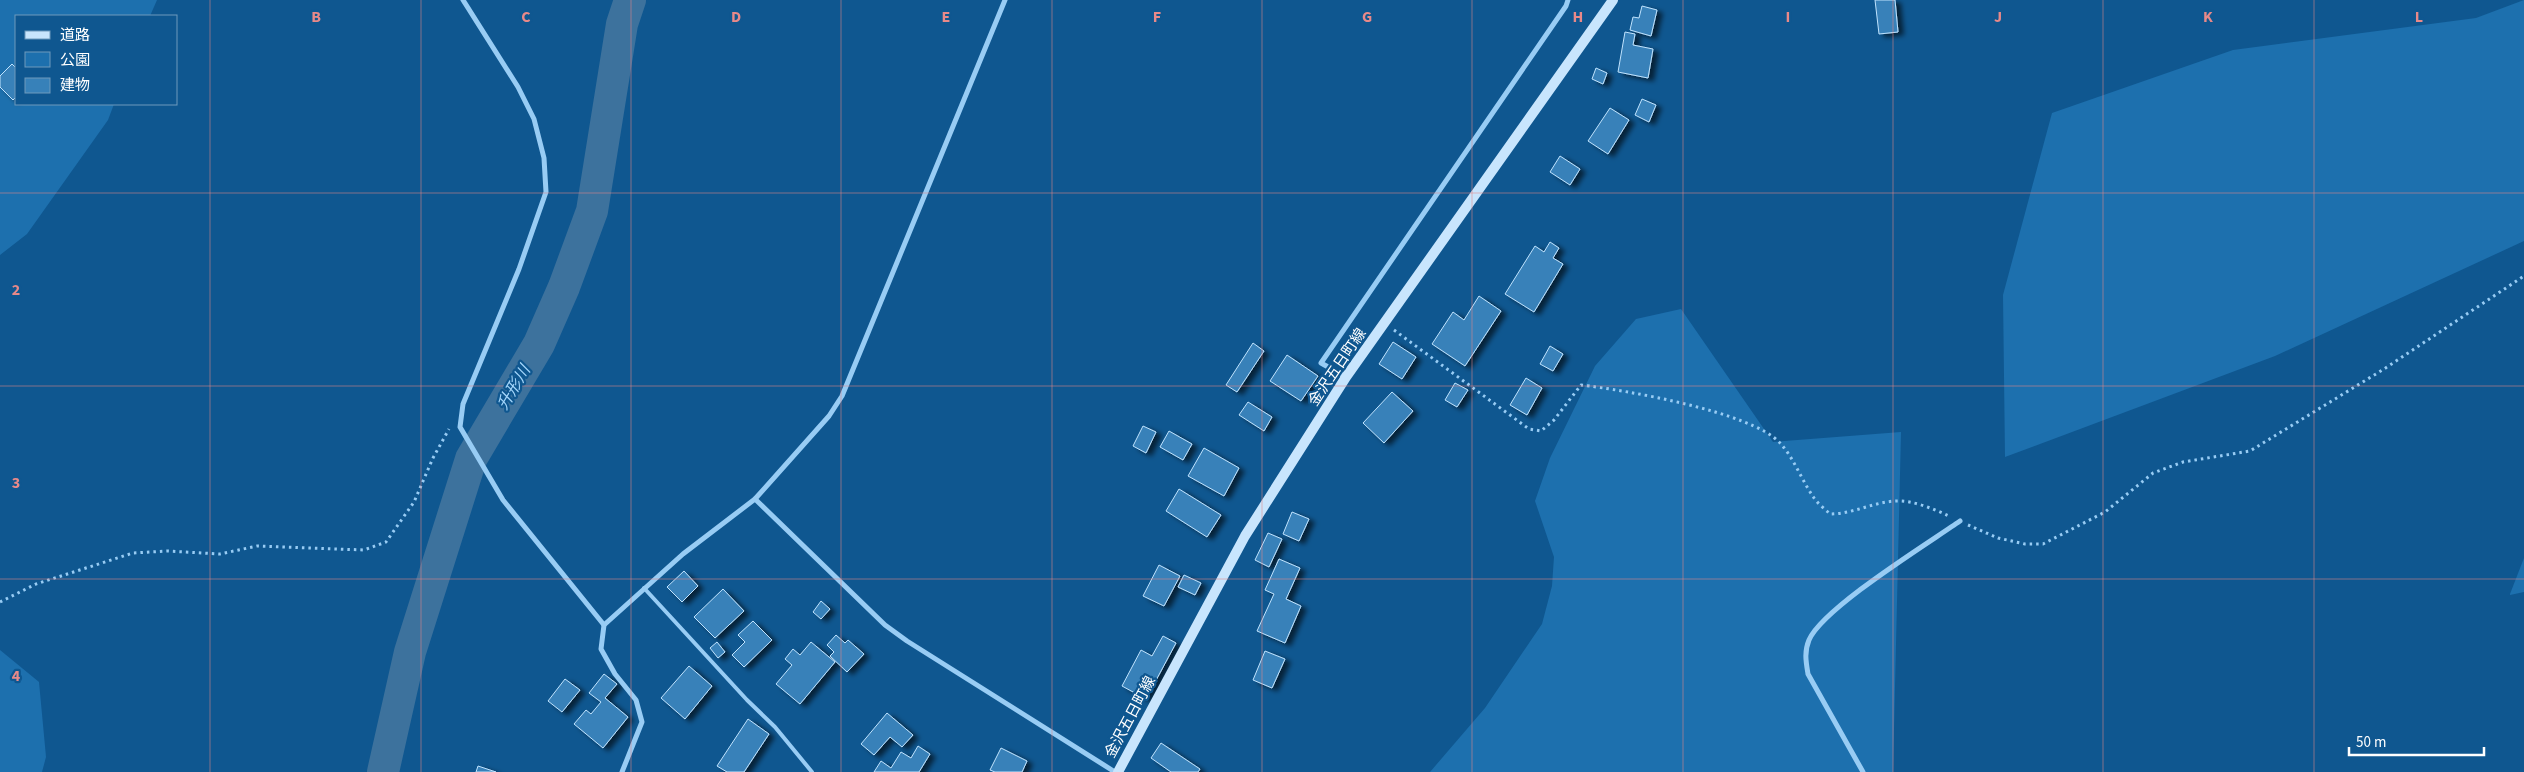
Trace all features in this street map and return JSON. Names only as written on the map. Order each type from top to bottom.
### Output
[{"type":"main road","name":"金沢五日町線","points":[[1116,772],[1245,536],[1346,377],[1613,0]]},
{"type":"street","points":[[463,0],[518,87],[534,119],[544,158],[546,192],[519,269],[463,404],[460,427],[503,500],[604,625]]},
{"type":"street","points":[[622,772],[642,722],[636,700],[615,674],[601,649],[604,625],[644,588],[755,499],[829,416],[842,396],[1005,0]]},
{"type":"street","points":[[1346,377],[1321,363],[1560,15],[1568,0]]},
{"type":"street","points":[[755,499],[885,625],[907,641],[1116,772]]},
{"type":"street","points":[[1863,772],[1808,674],[1805,658],[1810,639],[1824,619],[1845,602],[1960,521]]},
{"type":"lane","points":[[644,588],[747,700],[775,727],[812,772]]},
{"type":"path","points":[[1386,323],[1529,429],[1541,431],[1554,420],[1581,385],[1650,396],[1738,419],[1766,432],[1780,443],[1815,500],[1830,514],[1846,514],[1896,501],[1918,505],[1998,538],[2025,544],[2043,544],[2105,512],[2153,473],[2183,462],[2250,451],[2384,369],[2524,276]]},
{"type":"path","points":[[0,602],[36,584],[133,554],[168,551],[220,554],[257,546],[364,550],[386,542],[414,502],[432,458],[450,427]]},
{"type":"green space","points":[[0,0],[157,0],[150,15],[15,15],[15,105],[114,105],[108,120],[27,234],[0,255]]},
{"type":"green space","points":[[2524,0],[2524,241],[2275,356],[2005,457],[2003,295],[2052,113],[2233,50],[2476,18]]},
{"type":"green space","points":[[1681,309],[1773,442],[1901,432],[1893,772],[1430,772],[1485,708],[1542,624],[1552,586],[1554,557],[1535,501],[1550,458],[1595,366],[1636,319]]},
{"type":"green space","points":[[2524,558],[2524,592],[2510,595],[2510,594]]},
{"type":"green space","points":[[0,650],[39,682],[46,757],[42,772],[0,772]]},
{"type":"building","points":[[1875,0],[1895,0],[1898,32],[1879,34]]},
{"type":"building","points":[[1642,6],[1657,10],[1651,36],[1630,30],[1633,17],[1639,18]]},
{"type":"building","points":[[1625,32],[1635,34],[1633,45],[1653,49],[1648,78],[1618,72]]},
{"type":"building","points":[[12,64],[15,67],[15,98],[13,100],[0,87],[0,76]]},
{"type":"building","points":[[1596,68],[1607,73],[1603,84],[1592,79]]},
{"type":"building","points":[[1642,99],[1656,105],[1649,122],[1635,115]]},
{"type":"building","points":[[1610,108],[1629,120],[1608,154],[1588,141]]},
{"type":"building","points":[[1560,156],[1580,169],[1570,185],[1550,172]]},
{"type":"building","points":[[1550,242],[1559,248],[1553,258],[1563,264],[1534,312],[1505,294],[1535,246],[1544,252]]},
{"type":"building","points":[[1479,296],[1501,311],[1465,366],[1432,344],[1453,312],[1464,320]]},
{"type":"building","points":[[1393,342],[1416,357],[1402,379],[1379,364]]},
{"type":"building","points":[[1253,343],[1264,351],[1237,392],[1226,385]]},
{"type":"building","points":[[1550,346],[1563,354],[1553,371],[1540,364]]},
{"type":"building","points":[[1287,355],[1318,376],[1301,401],[1270,381]]},
{"type":"building","points":[[1526,378],[1542,388],[1527,415],[1510,405]]},
{"type":"building","points":[[1455,383],[1468,390],[1457,407],[1445,400]]},
{"type":"building","points":[[1392,392],[1413,411],[1384,443],[1363,423]]},
{"type":"building","points":[[1248,402],[1272,417],[1264,431],[1239,415]]},
{"type":"building","points":[[1143,426],[1156,432],[1146,453],[1133,446]]},
{"type":"building","points":[[1169,431],[1192,444],[1183,460],[1160,447]]},
{"type":"building","points":[[1204,448],[1239,468],[1224,496],[1188,476]]},
{"type":"building","points":[[1179,489],[1221,515],[1207,537],[1166,511]]},
{"type":"building","points":[[1292,512],[1309,519],[1299,541],[1283,534]]},
{"type":"building","points":[[1268,533],[1282,539],[1269,567],[1255,560]]},
{"type":"building","points":[[1279,559],[1300,568],[1286,599],[1301,606],[1285,643],[1257,631],[1274,594],[1265,590]]},
{"type":"building","points":[[1159,565],[1180,576],[1164,606],[1143,596]]},
{"type":"building","points":[[684,571],[698,586],[682,602],[667,587]]},
{"type":"building","points":[[1184,575],[1201,583],[1195,595],[1178,587]]},
{"type":"building","points":[[723,589],[744,611],[715,638],[694,617]]},
{"type":"building","points":[[821,601],[830,609],[821,619],[813,612]]},
{"type":"building","points":[[753,621],[772,640],[744,667],[732,655],[745,642],[738,635]]},
{"type":"building","points":[[836,635],[845,643],[848,640],[864,654],[847,672],[830,656],[834,652],[827,645]]},
{"type":"building","points":[[1163,636],[1176,643],[1146,699],[1122,686],[1141,650],[1152,656]]},
{"type":"building","points":[[717,642],[725,652],[718,658],[710,648]]},
{"type":"building","points":[[811,642],[835,662],[800,704],[776,684],[792,665],[785,659],[793,649],[800,655]]},
{"type":"building","points":[[1265,651],[1285,659],[1272,688],[1253,680]]},
{"type":"building","points":[[689,666],[712,686],[685,719],[661,698]]},
{"type":"building","points":[[604,674],[617,684],[605,698],[628,717],[603,748],[574,724],[586,710],[591,714],[601,702],[589,693]]},
{"type":"building","points":[[565,679],[580,690],[562,712],[548,701]]},
{"type":"building","points":[[887,713],[913,735],[902,747],[890,737],[874,755],[861,744]]},
{"type":"building","points":[[748,719],[769,734],[744,772],[727,772],[717,766]]},
{"type":"building","points":[[1161,743],[1200,769],[1198,772],[1171,772],[1151,758]]},
{"type":"building","points":[[918,746],[930,754],[919,772],[874,772],[881,761],[891,768],[901,752],[911,758]]},
{"type":"building","points":[[1001,748],[1027,761],[1022,772],[995,772],[990,770]]},
{"type":"building","points":[[478,766],[496,772],[476,772]]},
{"type":"waterway","name":"升形川","points":[[383,772],[410,652],[471,459],[539,344],[564,287],[592,211],[622,24],[630,0]]}]
